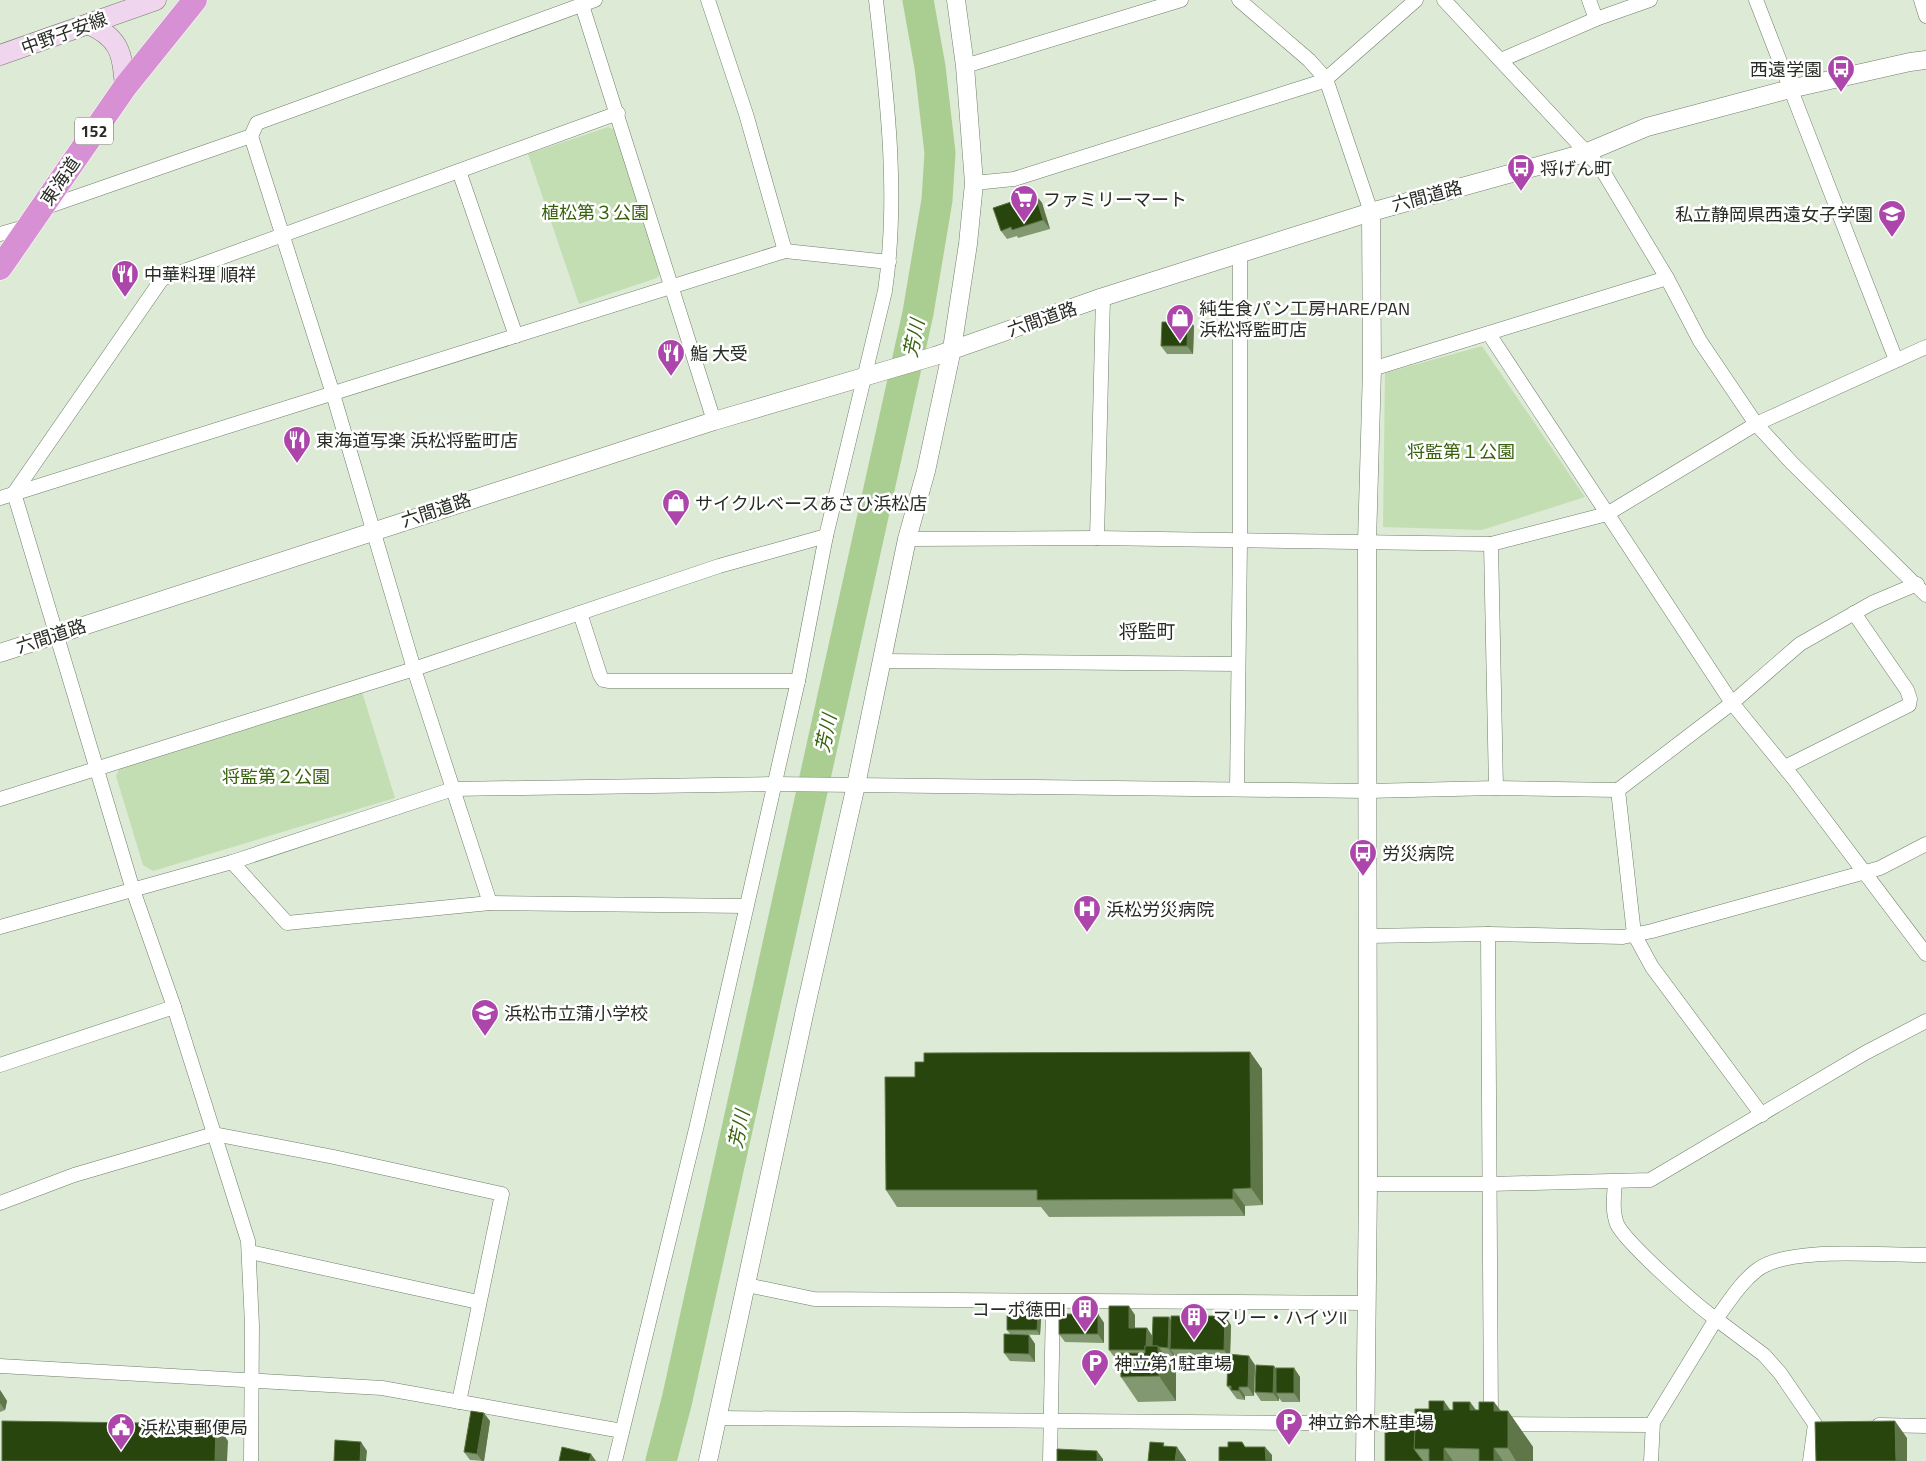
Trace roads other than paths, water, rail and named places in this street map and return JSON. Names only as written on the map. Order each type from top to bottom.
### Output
[{"type":"highway","name":"東海道","points":[[0,268],[125,87],[195,0]]},
{"type":"main road","name":"中野子安線","points":[[0,56],[156,0]]},
{"type":"main road","points":[[88,24],[106,31],[116,44],[122,57],[125,87]]},
{"type":"street","points":[[490,903],[414,669],[333,394],[251,136],[257,123],[596,0]]},
{"type":"street","points":[[708,0],[746,114],[785,251]]},
{"type":"street","points":[[615,1461],[694,1135],[746,906],[778,784],[826,536],[869,375],[889,262],[891,198],[888,104],[876,0]]},
{"type":"street","points":[[708,1461],[747,1285],[851,785],[883,661],[907,539],[926,471],[952,349],[968,244],[974,183],[965,66],[956,0]]},
{"type":"street","points":[[965,66],[1181,0]]},
{"type":"street","points":[[1239,0],[1309,60],[1326,79],[1371,212],[1372,369],[1367,542],[1368,1184],[1365,1461]]},
{"type":"street","points":[[974,183],[1014,179],[1326,79],[1416,0]]},
{"type":"street","points":[[0,927],[232,862],[453,789],[778,784],[1367,792],[1496,788],[1618,790],[1732,703],[1800,644],[1854,613],[1921,590],[1810,481],[1756,424],[1700,341],[1667,278],[1601,168],[1444,0]]},
{"type":"street","points":[[1589,0],[1596,19]]},
{"type":"street","points":[[1502,60],[1596,19],[1650,0]]},
{"type":"street","points":[[1756,0],[1896,360]]},
{"type":"street","points":[[1921,0],[1926,16]]},
{"type":"street","points":[[582,5],[618,113],[714,420]]},
{"type":"street","name":"六間道路","points":[[0,653],[714,420],[935,356],[1104,297],[1371,212],[1585,153],[1647,127],[1790,89],[1926,60]]},
{"type":"street","points":[[14,493],[156,284],[162,279],[618,113]]},
{"type":"street","points":[[0,234],[35,218],[251,136]]},
{"type":"street","points":[[459,171],[516,336]]},
{"type":"street","points":[[0,498],[785,251],[889,262]]},
{"type":"street","points":[[1237,789],[1240,542],[1240,254]]},
{"type":"street","points":[[1372,369],[1667,278]]},
{"type":"street","points":[[1097,538],[1104,297]]},
{"type":"street","points":[[1488,334],[1732,703],[1785,767],[1926,954]]},
{"type":"street","points":[[907,539],[1097,538],[1240,542],[1491,544],[1607,514],[1756,424],[1926,346]]},
{"type":"street","points":[[14,493],[133,890],[174,1007],[248,1241],[250,1252],[252,1381],[251,1461]]},
{"type":"street","points":[[0,799],[414,669],[719,566],[826,536]]},
{"type":"street","points":[[1491,544],[1496,788]]},
{"type":"street","points":[[580,613],[603,680],[798,681]]},
{"type":"street","points":[[1785,767],[1909,705],[1910,699],[1907,690],[1854,613]]},
{"type":"street","points":[[883,661],[1062,661],[1238,664]]},
{"type":"street","points":[[1618,790],[1634,934],[1652,967],[1762,1115]]},
{"type":"street","points":[[1367,936],[1488,934],[1623,937],[1880,868],[1926,844]]},
{"type":"street","points":[[232,862],[287,923],[490,903],[746,906]]},
{"type":"street","points":[[1488,934],[1490,1184],[1486,1424],[1651,1426]]},
{"type":"street","points":[[0,1065],[174,1007]]},
{"type":"street","points":[[1368,1184],[1615,1182],[1656,1178],[1865,1053],[1926,1021]]},
{"type":"street","points":[[0,1203],[74,1175],[214,1134],[334,1157],[502,1194],[478,1302],[459,1402]]},
{"type":"street","points":[[1615,1182],[1615,1213],[1622,1232],[1691,1300],[1764,1355],[1815,1424],[1810,1461]]},
{"type":"street","points":[[250,1252],[478,1302]]},
{"type":"street","points":[[1651,1461],[1651,1426],[1716,1319],[1740,1286],[1758,1269],[1776,1260],[1806,1255],[1926,1255]]},
{"type":"street","points":[[747,1285],[814,1299],[1366,1303]]},
{"type":"street","points":[[1050,1461],[1053,1302]]},
{"type":"street","points":[[0,1366],[382,1388],[622,1431]]},
{"type":"street","points":[[718,1418],[1443,1424]]},
{"type":"street","points":[[1815,1424],[1833,1424]]},
{"type":"street","points":[[1861,1425],[1926,1426]]},
{"type":"waterway","name":"芳川","points":[[661,1461],[677,1400],[918,313],[937,200],[940,153],[930,67],[918,0]]},
{"type":"place","name":"西遠学園","points":[[1841,93]]},
{"type":"place","name":"将げん町","points":[[1521,192]]},
{"type":"place","name":"ファミリーマート","points":[[1024,223]]},
{"type":"place","name":"私立静岡県西遠女子学園","points":[[1892,238]]},
{"type":"place","name":"中華料理 順祥","points":[[125,298]]},
{"type":"place","name":"純生食パン工房HARE/PAN 浜松将監町店","points":[[1180,342]]},
{"type":"place","name":"鮨 大受","points":[[671,377]]},
{"type":"place","name":"東海道写楽 浜松将監町店","points":[[297,464]]},
{"type":"place","name":"サイクルベースあさひ浜松店","points":[[676,527]]},
{"type":"place","name":"労災病院","points":[[1363,877]]},
{"type":"place","name":"浜松労災病院","points":[[1087,933]]},
{"type":"place","name":"浜松市立蒲小学校","points":[[485,1037]]},
{"type":"place","name":"コーポ徳田I","points":[[1085,1333]]},
{"type":"place","name":"マリー・ハイツII","points":[[1194,1341]]},
{"type":"place","name":"神立第1駐車場","points":[[1095,1387]]},
{"type":"place","name":"神立鈴木駐車場","points":[[1289,1446]]},
{"type":"place","name":"浜松東郵便局","points":[[121,1451]]},
{"type":"district","name":"将監町","points":[[1147,630]]},
{"type":"park label","name":"植松第３公園","points":[[595,212]]},
{"type":"park label","name":"将監第１公園","points":[[1461,451]]},
{"type":"park label","name":"将監第２公園","points":[[276,776]]}]
